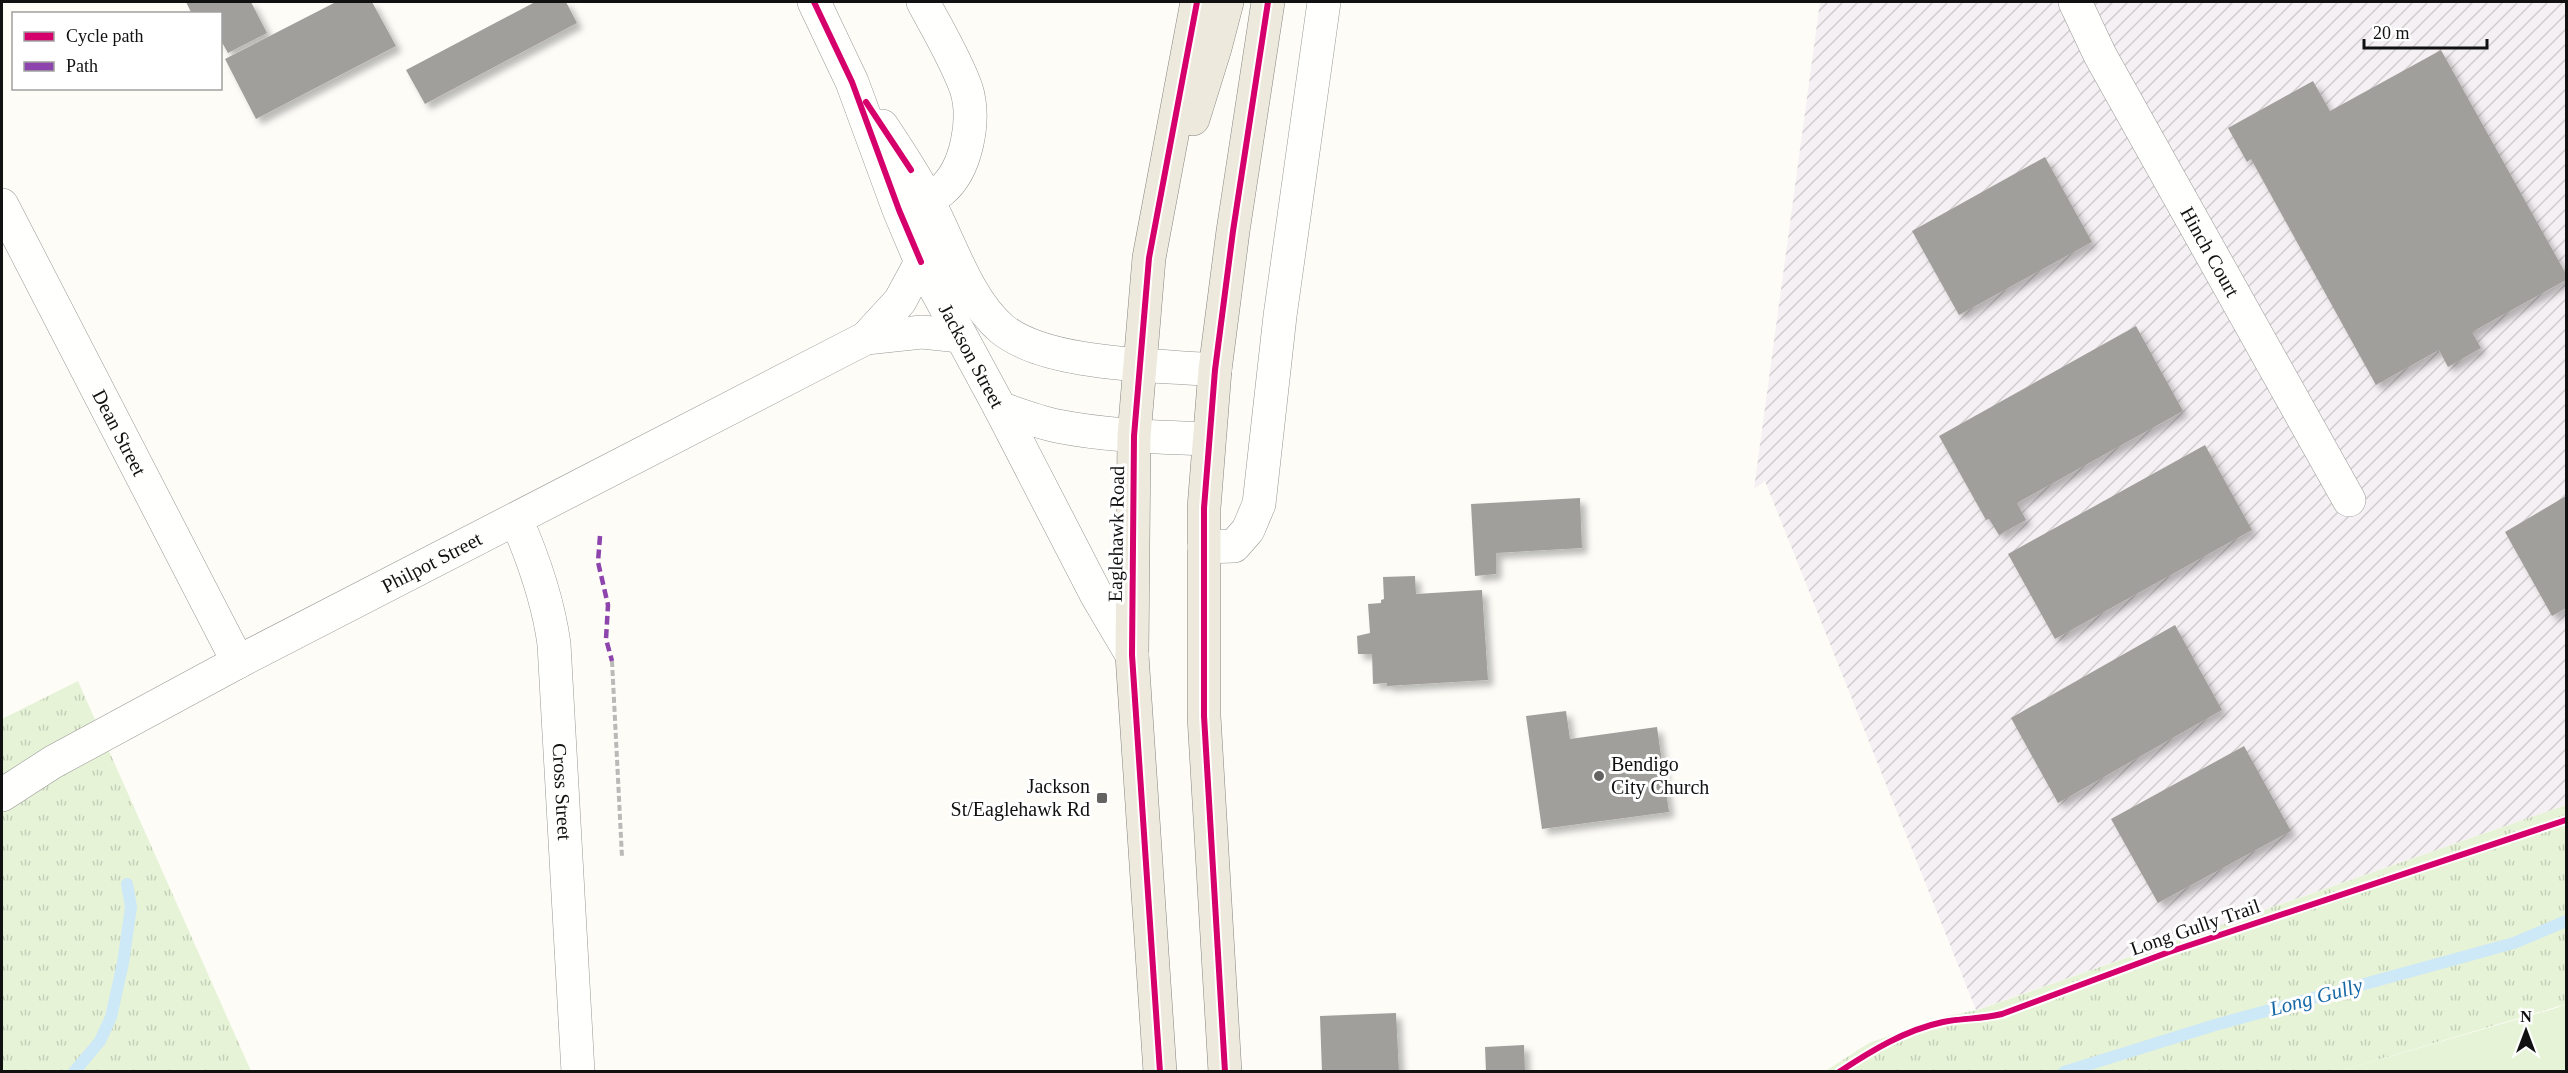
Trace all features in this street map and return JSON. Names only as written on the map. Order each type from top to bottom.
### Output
[{"type":"main road","name":"Eaglehawk Road","points":[[1160,1071],[1132,655],[1134,436],[1138,364],[1149,258],[1197,2]]},
{"type":"main road","points":[[1149,258],[1215,48],[1227,2]]},
{"type":"main road","points":[[1225,1071],[1205,727],[1219,546],[1209,439],[1215,370],[1233,231],[1269,2]]},
{"type":"street","name":"Jackson Street","points":[[814,2],[852,82],[911,170],[921,262],[1000,408],[1055,426],[1134,436],[1209,439]]},
{"type":"street","points":[[913,205],[942,190],[956,172],[966,148],[970,114],[967,91],[923,2]]},
{"type":"street","points":[[1219,546],[1248,530],[1259,504],[1280,316],[1324,2]]},
{"type":"street","name":"Hinch Court","points":[[2074,2],[2100,55],[2349,500]]},
{"type":"street","name":"Dean Street","points":[[2,204],[238,662]]},
{"type":"street","name":"Jackson Street","points":[[913,205],[981,304],[1001,328],[1027,343],[1053,351],[1105,361],[1215,370]]},
{"type":"street","name":"Philpot Street","points":[[2,795],[53,762],[238,662],[866,338],[900,301],[921,262]]},
{"type":"street","name":"Philpot Street","points":[[866,338],[922,332],[960,336]]},
{"type":"street","points":[[1000,408],[1096,594],[1132,655]]},
{"type":"street","name":"Cross Street","points":[[516,519],[537,569],[549,613],[554,644],[578,1071]]},
{"type":"path","points":[[612,661],[622,857]]},
{"type":"shaded area","points":[[1820,2],[2566,2],[2566,805],[1976,1010],[1765,481],[1754,489]]},
{"type":"green space","points":[[78,681],[251,1071],[2,1072],[2,719]]},
{"type":"green space","points":[[2566,805],[2566,1004],[2340,1071],[1824,1072],[1869,1043],[1943,1017],[1977,1010]]},
{"type":"green space","points":[[2566,1004],[2566,1071],[2340,1071],[2556,1008]]},
{"type":"building","points":[[186,2],[251,2],[267,33],[228,53],[222,42],[222,12],[191,12]]},
{"type":"building","points":[[336,2],[372,2],[396,46],[256,119],[225,59]]},
{"type":"building","points":[[535,2],[566,2],[577,23],[425,104],[406,70]]},
{"type":"building","points":[[2441,50],[2566,274],[2566,280],[2472,332],[2481,348],[2448,367],[2439,350],[2376,385],[2251,159],[2247,162],[2228,128],[2313,81],[2330,111]]},
{"type":"building","points":[[2045,157],[2092,242],[1959,315],[1912,231]]},
{"type":"building","points":[[2136,326],[2183,411],[2017,503],[2026,520],[1999,535],[1989,519],[1986,520],[1939,436]]},
{"type":"building","points":[[2205,445],[2252,530],[2055,639],[2008,554]]},
{"type":"building","points":[[2566,496],[2566,608],[2552,616],[2505,532]]},
{"type":"building","points":[[1580,498],[1582,548],[1496,553],[1496,574],[1475,576],[1471,504]]},
{"type":"building","points":[[1415,576],[1416,594],[1482,590],[1488,680],[1387,686],[1387,683],[1373,684],[1372,654],[1358,654],[1357,636],[1370,633],[1368,604],[1381,603],[1384,599],[1383,577]]},
{"type":"building","points":[[2175,625],[2222,710],[2058,803],[2011,718]]},
{"type":"building","name":"Bendigo City Church","points":[[1566,711],[1570,739],[1657,727],[1669,812],[1542,829],[1526,716]]},
{"type":"building","points":[[2244,746],[2291,831],[2158,903],[2111,819]]},
{"type":"building","points":[[1396,1013],[1399,1072],[1322,1072],[1320,1016]]},
{"type":"building","points":[[1524,1045],[1525,1072],[1486,1072],[1485,1047]]},
{"type":"waterway","points":[[74,1072],[100,1041],[111,1017],[123,963],[131,907],[127,884]]},
{"type":"waterway","name":"Long Gully","points":[[2064,1072],[2215,1025],[2514,943],[2566,921]]},
{"type":"marked path","points":[[600,536],[598,562],[608,605],[606,639],[612,661]]},
{"type":"cycle path","points":[[814,2],[852,82],[899,210],[921,262]]},
{"type":"cycle path","points":[[1160,1072],[1132,655],[1134,436],[1149,258],[1197,2]]},
{"type":"cycle path","points":[[1225,1072],[1204,716],[1204,508],[1215,370],[1233,231],[1268,2]]},
{"type":"cycle path","points":[[866,102],[911,170]]},
{"type":"cycle path","name":"Long Gully Trail","points":[[1839,1072],[1876,1049],[1915,1030],[1943,1022],[2002,1014],[2169,952],[2566,820]]},
{"type":"place","name":"Bendigo City Church","points":[[1599,776]]},
{"type":"place","name":"Jackson St/Eaglehawk Rd","points":[[1102,798]]}]
